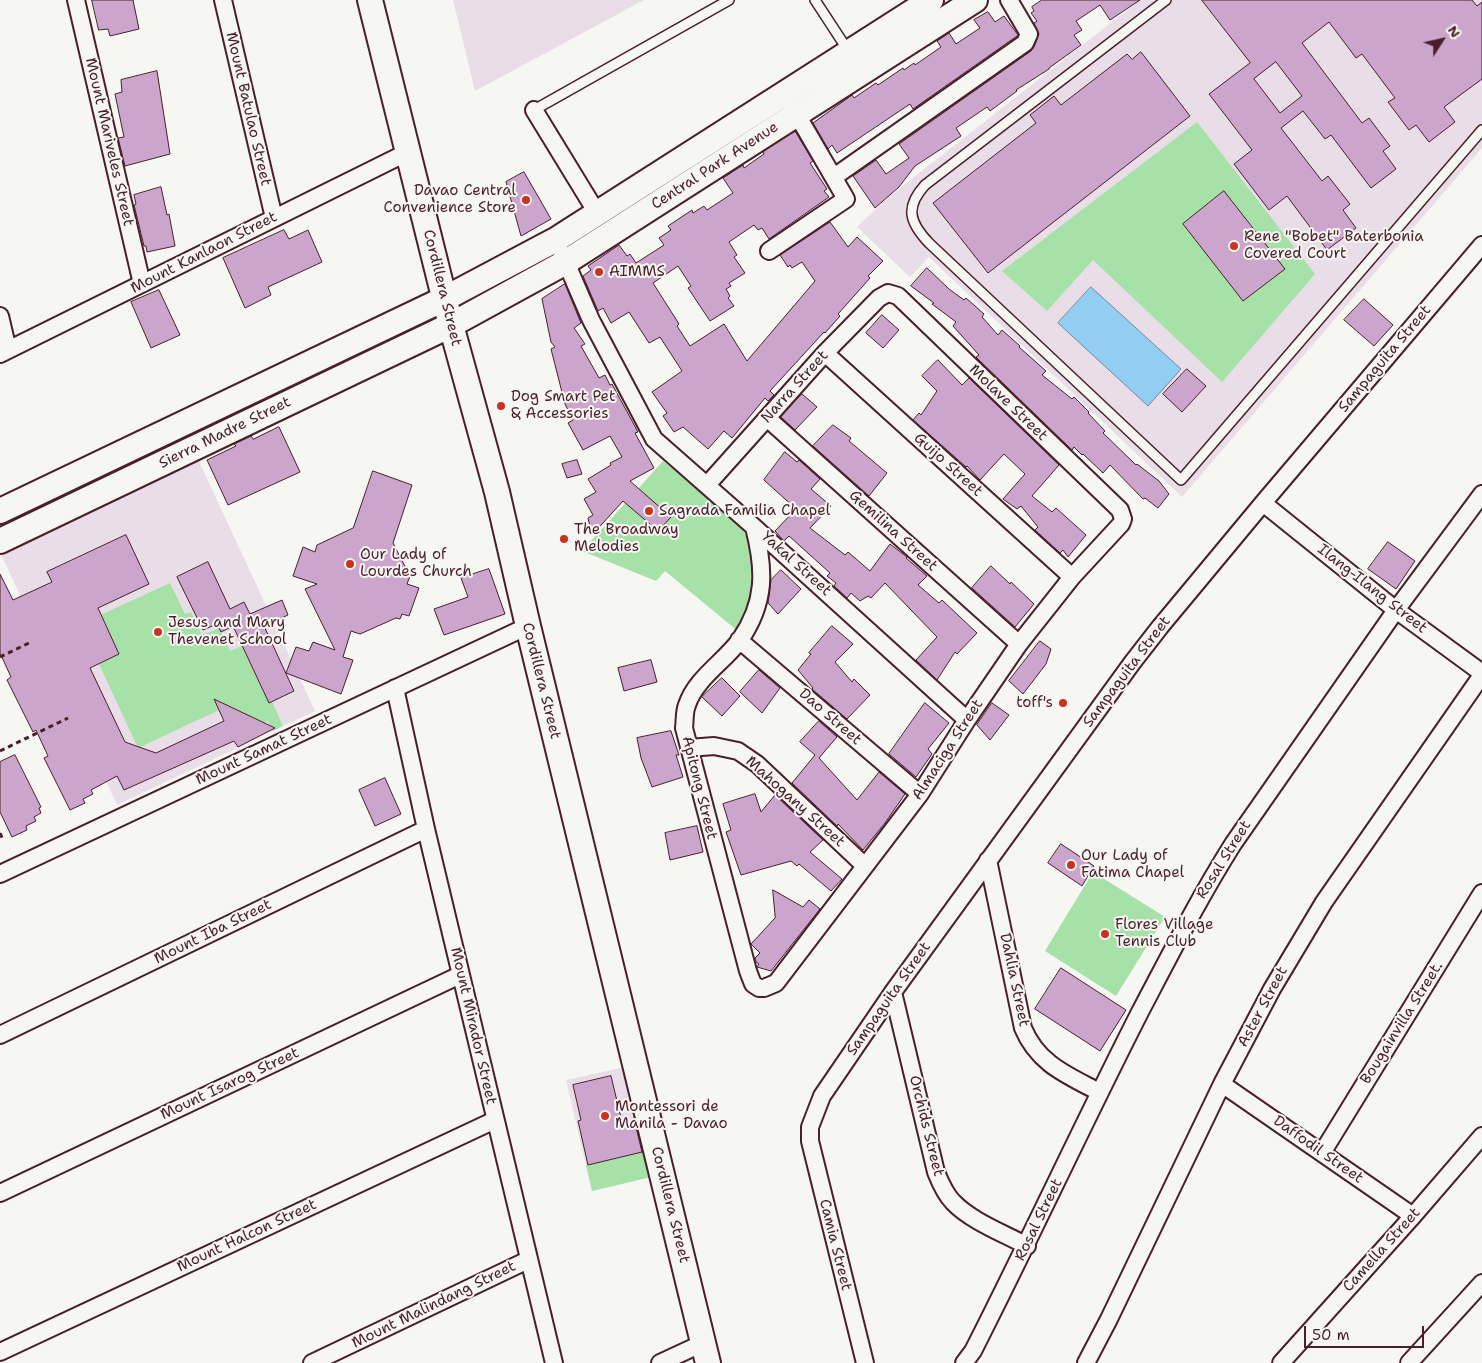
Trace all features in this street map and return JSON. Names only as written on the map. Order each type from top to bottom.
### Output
[{"type":"street","name":"Mount Mariveles Street","points":[[76,0],[142,284]]},
{"type":"street","name":"Mount Batulao Street","points":[[223,0],[274,218]]},
{"type":"street","name":"Cordillera Street","points":[[370,0],[444,299],[497,492],[706,1353]]},
{"type":"street","name":"Central Park Avenue","points":[[444,299],[556,239],[931,0]]},
{"type":"street","name":"Central Park Avenue","points":[[451,325],[566,262],[975,0]]},
{"type":"street","points":[[834,177],[1025,43],[1029,34],[1009,0]]},
{"type":"street","points":[[769,251],[846,199],[784,94]]},
{"type":"street","points":[[534,110],[598,213]]},
{"type":"street","name":"Mount Kanlaon Street","points":[[4,352],[408,152]]},
{"type":"street","name":"Yakal Street","points":[[556,239],[591,320],[654,438],[967,720]]},
{"type":"street","name":"Sampaguita Street","points":[[810,1127],[822,1096],[893,992],[1160,626],[1482,245]]},
{"type":"street","name":"Narra Street","points":[[707,485],[825,353],[879,298],[888,293]]},
{"type":"street","name":"Molave Street","points":[[888,293],[898,296],[1120,510],[1123,519]]},
{"type":"street","name":"Sierra Madre Street","points":[[0,541],[295,385],[444,299]]},
{"type":"street","points":[[0,316],[4,352]]},
{"type":"street","name":"Sierra Madre Street","points":[[0,511],[295,385],[451,325]]},
{"type":"street","name":"Guijo Street","points":[[825,353],[1072,577]]},
{"type":"street","name":"Gemilina Street","points":[[767,418],[1019,644]]},
{"type":"street","name":"Rosal Street","points":[[964,1363],[973,1351],[1027,1246],[1100,1092],[1208,883],[1233,844],[1396,610],[1482,494]]},
{"type":"street","name":"Ilang-Ilang Street","points":[[1263,503],[1396,610],[1482,674]]},
{"type":"street","name":"Almaciga Street","points":[[776,983],[920,794],[967,720],[1019,644],[1072,577],[1121,524],[1123,519]]},
{"type":"street","name":"Apitong Street","points":[[754,527],[760,550],[762,589],[753,616],[740,640],[694,690],[686,706],[684,728],[748,971],[753,984],[759,988],[776,983]]},
{"type":"street","name":"Mount Samat Street","points":[[0,874],[528,626]]},
{"type":"street","name":"Dao Street","points":[[740,640],[920,794]]},
{"type":"street","name":"Aster Street","points":[[1086,1363],[1222,1084],[1272,988],[1319,910],[1482,674]]},
{"type":"street","name":"Mount Mirador Street","points":[[395,688],[460,975],[554,1363]]},
{"type":"street","name":"Mahogany Street","points":[[689,748],[714,746],[738,751],[757,764],[865,866]]},
{"type":"street","name":"Mount Iba Street","points":[[0,1036],[426,829]]},
{"type":"street","name":"Dahlia Street","points":[[988,860],[1023,1028],[1029,1042],[1051,1066],[1100,1092]]},
{"type":"street","name":"Bougainvilla Street.","points":[[1322,1153],[1482,893]]},
{"type":"street","name":"Mount Isarog Street","points":[[0,1193],[460,975]]},
{"type":"street","name":"Orchids Street","points":[[893,992],[936,1172],[942,1188],[952,1202],[967,1214],[1027,1246]]},
{"type":"street","name":"Daffodil Street","points":[[1222,1084],[1413,1216]]},
{"type":"street","name":"Mount Halcon Street","points":[[0,1352],[495,1120]]},
{"type":"street","name":"Camia Street","points":[[810,1127],[810,1141],[814,1159],[865,1363]]},
{"type":"street","name":"Camella Street","points":[[1281,1363],[1482,1136]]},
{"type":"street","name":"Mount Malindang Street","points":[[312,1363],[528,1260]]},
{"type":"street","points":[[1409,1363],[1482,1283]]},
{"type":"street","points":[[660,1363],[706,1353]]},
{"type":"lane","points":[[534,110],[729,0]]},
{"type":"lane","points":[[815,0],[849,52]]},
{"type":"lane","points":[[1166,0],[925,185],[916,196],[912,206],[912,218],[918,232],[929,243],[1181,480],[1482,130]]},
{"type":"path","points":[[0,657],[31,642]]},
{"type":"path","points":[[0,751],[68,718]]},
{"type":"path","points":[[0,834],[3,840]]},
{"type":"shaded area","points":[[453,0],[644,0],[475,91]]},
{"type":"shaded area","points":[[1140,0],[1482,0],[1482,148],[1182,497],[929,257],[910,277],[857,227],[891,195]]},
{"type":"shaded area","name":"Jesus and Mary Thevenet School","points":[[197,457],[315,711],[117,805],[0,552]]},
{"type":"shaded area","name":"Montessori de Manila - Davao","points":[[625,1067],[651,1177],[592,1191],[566,1080]]},
{"type":"green space","points":[[1197,122],[1315,274],[1222,382],[1093,260],[1047,311],[1002,271]]},
{"type":"green space","points":[[663,461],[731,516],[742,528],[749,541],[755,559],[754,592],[739,632],[665,571],[656,581],[582,551]]},
{"type":"green space","points":[[170,583],[185,614],[191,612],[202,635],[219,628],[230,651],[242,646],[269,703],[272,702],[283,726],[273,731],[268,721],[264,723],[224,704],[218,707],[219,710],[138,748],[99,664],[119,654],[105,624],[81,624]]},
{"type":"green space","name":"Flores Village Tennis Club","points":[[1093,872],[1165,917],[1116,996],[1045,951]]},
{"type":"green space","points":[[645,1151],[651,1177],[592,1191],[586,1165]]},
{"type":"water","points":[[1091,287],[1181,369],[1148,406],[1058,323]]},
{"type":"building","points":[[92,0],[133,0],[139,29],[110,36],[108,29],[99,30]]},
{"type":"building","points":[[1042,0],[1140,0],[1110,20],[1100,5],[1076,21],[1082,30],[1074,35],[1081,45],[1049,69],[1016,90],[990,111],[987,107],[956,128],[961,136],[915,166],[899,187],[875,208],[853,176],[876,160],[886,174],[909,158],[899,144],[1031,51],[1039,34],[1034,23],[1037,21],[1031,13],[1034,11],[1032,7]]},
{"type":"building","points":[[1202,0],[1472,0],[1477,6],[1482,2],[1482,79],[1444,107],[1455,122],[1429,142],[1416,125],[1409,130],[1388,102],[1395,98],[1362,54],[1356,58],[1329,22],[1302,43],[1362,123],[1369,118],[1390,146],[1383,151],[1396,169],[1371,188],[1331,135],[1325,139],[1303,111],[1281,128],[1322,181],[1328,176],[1350,204],[1343,210],[1356,228],[1327,250],[1287,196],[1269,210],[1234,164],[1252,150],[1209,94],[1250,63]],"holes":[[[1276,62],[1302,96],[1280,113],[1254,79]]]},
{"type":"building","points":[[988,12],[995,22],[1004,16],[1018,35],[913,109],[910,104],[837,153],[832,145],[828,149],[813,123],[852,95],[854,98],[903,68],[904,70],[914,63],[915,65],[941,47],[937,41],[949,33],[956,44],[980,28],[974,20]]},
{"type":"building","points":[[1141,52],[1190,116],[988,273],[933,203],[1036,123],[1030,115],[1054,96],[1061,105],[1127,54],[1132,59]]},
{"type":"building","points":[[157,71],[170,154],[125,166],[118,138],[124,137],[115,94],[122,92],[121,80]]},
{"type":"building","points":[[795,131],[813,161],[810,163],[827,189],[824,191],[829,197],[769,239],[762,228],[758,230],[754,225],[729,242],[737,255],[734,257],[745,273],[729,283],[731,286],[726,289],[730,296],[728,298],[734,306],[710,321],[688,288],[691,286],[678,266],[653,283],[679,324],[677,326],[690,346],[724,324],[747,361],[815,281],[802,262],[792,268],[790,265],[788,267],[780,255],[830,222],[848,247],[857,237],[883,261],[868,276],[870,278],[838,314],[840,316],[770,391],[774,395],[768,401],[765,398],[732,438],[724,431],[708,449],[683,427],[674,432],[663,416],[667,413],[652,392],[682,371],[660,337],[649,343],[629,312],[611,323],[603,308],[598,311],[583,276],[591,270],[588,266],[619,245],[627,256],[630,254],[636,263],[664,245],[659,238],[671,230],[668,226],[692,210],[693,213],[704,206],[707,210],[733,193],[723,178],[743,165],[744,168],[764,154],[763,152]]},
{"type":"building","name":"Davao Central Convenience Store","points":[[524,172],[551,219],[521,236],[506,182]]},
{"type":"building","points":[[161,187],[167,215],[169,214],[175,246],[147,252],[134,205],[136,204],[134,195]]},
{"type":"building","name":"Rene \"Bobet\" Baterbonia Covered Court","points":[[1224,191],[1285,269],[1243,301],[1183,224]]},
{"type":"building","points":[[284,230],[289,239],[308,230],[322,262],[268,287],[271,295],[245,308],[223,258]]},
{"type":"building","points":[[927,268],[949,289],[964,300],[966,298],[984,314],[982,317],[998,335],[1002,330],[1020,346],[1046,371],[1042,375],[1072,399],[1074,397],[1105,431],[1103,433],[1136,465],[1159,481],[1169,494],[1158,508],[1145,498],[1143,499],[1110,465],[1103,473],[1074,447],[1072,450],[976,357],[979,355],[953,326],[956,322],[911,286]]},
{"type":"building","points":[[565,284],[581,323],[574,328],[585,344],[581,346],[599,378],[605,375],[610,385],[612,384],[638,432],[635,433],[654,468],[630,481],[671,517],[658,531],[623,501],[592,535],[588,518],[593,515],[584,499],[596,492],[588,479],[622,457],[610,436],[583,450],[568,423],[573,420],[565,404],[551,349],[555,347],[551,342],[542,299]]},
{"type":"building","points":[[159,290],[180,335],[151,348],[131,302]]},
{"type":"building","points":[[1364,299],[1393,325],[1374,346],[1344,320]]},
{"type":"building","points":[[882,315],[899,330],[883,348],[866,333]]},
{"type":"building","points":[[938,360],[962,385],[969,378],[1059,465],[1032,496],[1052,512],[1056,508],[1086,535],[1068,557],[1063,550],[1060,553],[1035,530],[1038,527],[1021,506],[1017,509],[1003,499],[1025,474],[1004,454],[980,480],[967,466],[913,420],[919,413],[921,415],[937,391],[922,376]]},
{"type":"building","points":[[1187,369],[1206,386],[1182,412],[1163,394]]},
{"type":"building","points":[[802,394],[817,407],[795,430],[781,417]]},
{"type":"building","points":[[833,425],[851,438],[849,441],[887,473],[869,496],[813,446]]},
{"type":"building","points":[[279,427],[300,472],[228,505],[207,460],[236,446],[234,444],[251,436],[253,439]]},
{"type":"building","points":[[785,452],[797,462],[799,460],[820,479],[811,489],[831,506],[810,528],[845,555],[848,552],[870,571],[890,544],[927,576],[918,585],[939,603],[942,600],[977,633],[957,654],[955,652],[937,680],[916,660],[937,637],[885,583],[871,598],[868,596],[860,601],[851,593],[847,598],[834,586],[836,583],[827,576],[830,573],[789,536],[784,541],[775,531],[796,509],[764,480]]},
{"type":"building","points":[[577,460],[582,474],[567,478],[562,464]]},
{"type":"building","name":"Our Lady of Lourdes Church","points":[[373,471],[412,485],[393,543],[410,576],[407,584],[419,588],[409,616],[402,614],[400,619],[396,618],[360,634],[351,631],[343,657],[353,660],[341,694],[286,673],[296,647],[309,651],[313,642],[335,650],[305,589],[317,584],[293,576],[303,547],[315,552],[317,545],[353,528]]},
{"type":"building","points":[[126,535],[149,584],[98,608],[119,654],[90,668],[125,742],[156,753],[224,721],[214,699],[275,728],[238,747],[234,741],[124,790],[117,776],[91,790],[93,794],[83,799],[85,803],[70,810],[44,758],[48,756],[36,730],[33,732],[7,680],[11,677],[0,653],[0,574],[13,600],[52,582],[47,572]]},
{"type":"building","points":[[1388,542],[1415,561],[1396,589],[1368,569]]},
{"type":"building","points":[[208,562],[230,609],[244,602],[250,614],[282,600],[288,615],[264,626],[294,691],[269,703],[233,626],[221,632],[217,624],[203,630],[177,577]]},
{"type":"building","points":[[991,566],[1034,604],[1015,627],[972,588]]},
{"type":"building","points":[[489,569],[505,614],[444,635],[434,609],[468,597],[461,578]]},
{"type":"building","points":[[781,570],[801,589],[778,614],[768,603],[771,580]]},
{"type":"building","points":[[832,626],[853,644],[835,662],[852,682],[854,679],[870,695],[847,719],[812,689],[798,670],[811,654],[809,653]]},
{"type":"building","points":[[1040,641],[1051,649],[1046,664],[1023,694],[1009,681]]},
{"type":"building","points":[[651,660],[657,682],[624,691],[618,668]]},
{"type":"building","points":[[759,670],[780,688],[762,713],[740,692]]},
{"type":"building","points":[[722,678],[740,696],[722,716],[702,697]]},
{"type":"building","points":[[925,703],[949,723],[928,749],[932,754],[916,777],[889,754]]},
{"type":"building","points":[[992,703],[1009,715],[990,740],[977,725]]},
{"type":"building","points":[[819,721],[837,737],[819,758],[857,800],[879,772],[905,794],[863,850],[838,824],[837,826],[792,783],[815,755],[800,742]]},
{"type":"building","points":[[671,731],[679,755],[676,755],[683,777],[652,787],[641,758],[637,738]]},
{"type":"building","points":[[15,755],[41,807],[39,808],[41,813],[34,817],[36,821],[26,826],[27,830],[12,837],[0,812],[0,762]]},
{"type":"building","points":[[385,778],[401,814],[375,826],[359,790]]},
{"type":"building","points":[[755,794],[761,812],[775,795],[823,840],[810,852],[842,879],[831,891],[799,864],[797,866],[791,861],[741,875],[726,832],[731,830],[723,804]]},
{"type":"building","points":[[697,826],[703,852],[670,860],[665,833]]},
{"type":"building","name":"Our Lady of Fatima Chapel","points":[[1061,844],[1094,866],[1082,886],[1048,863]]},
{"type":"building","points":[[773,890],[803,907],[809,900],[820,909],[771,971],[757,967],[759,964],[755,958],[760,953],[751,944],[775,918]]},
{"type":"building","points":[[1061,968],[1126,1010],[1100,1051],[1035,1009]]},
{"type":"building","points":[[611,1076],[623,1126],[635,1123],[642,1152],[588,1165],[578,1121],[581,1120],[573,1085]]},
{"type":"place","name":"Davao Central Convenience Store","points":[[526,200]]},
{"type":"place","name":"Rene \"Bobet\" Baterbonia Covered Court","points":[[1234,246]]},
{"type":"place","name":"AIMMS","points":[[599,272]]},
{"type":"place","name":"Dog Smart Pet & Accessories","points":[[501,406]]},
{"type":"place","name":"Sagrada Familia Chapel","points":[[649,511]]},
{"type":"place","name":"The Broadway Melodies","points":[[564,539]]},
{"type":"place","name":"Our Lady of Lourdes Church","points":[[350,564]]},
{"type":"place","name":"Jesus and Mary Thevenet School","points":[[158,632]]},
{"type":"place","name":"toff's","points":[[1063,703]]},
{"type":"place","name":"Our Lady of Fatima Chapel","points":[[1071,865]]},
{"type":"place","name":"Flores Village Tennis Club","points":[[1105,934]]},
{"type":"place","name":"Montessori de Manila - Davao","points":[[605,1116]]}]
